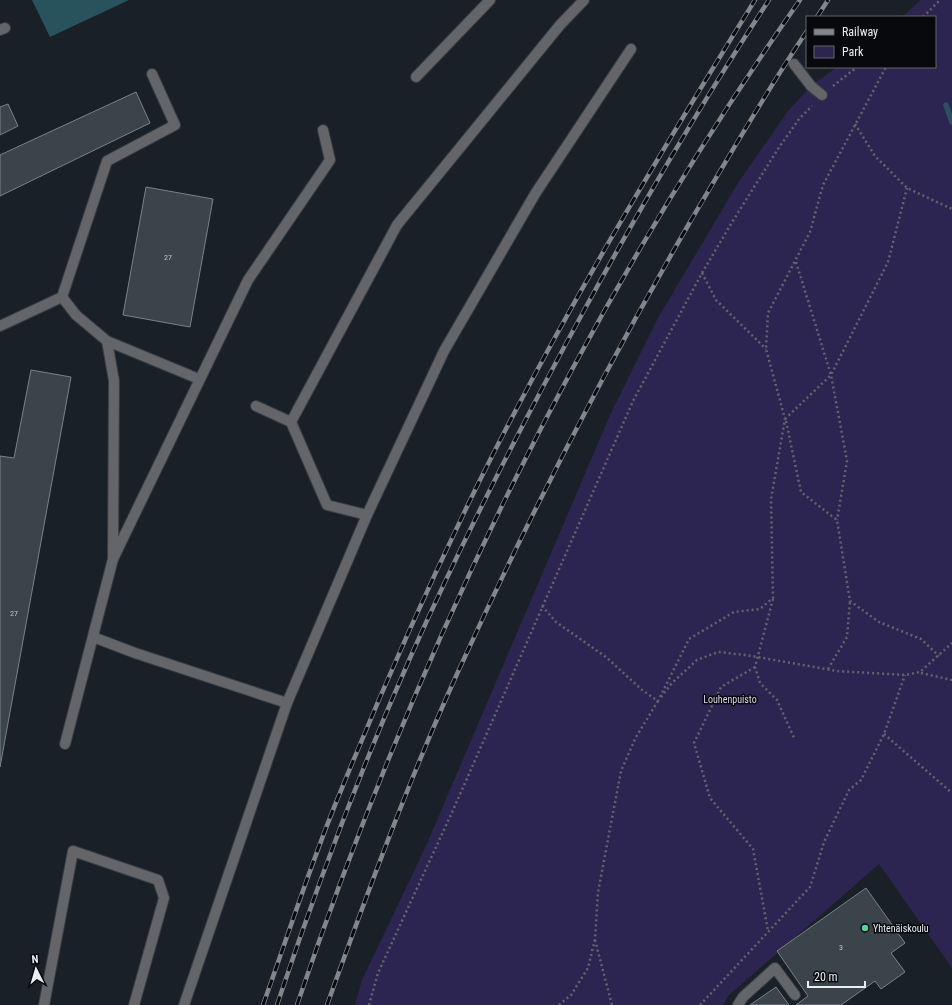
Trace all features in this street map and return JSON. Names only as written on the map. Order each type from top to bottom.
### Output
[{"type":"lane","points":[[416,77],[490,0]]},
{"type":"lane","points":[[291,422],[397,225],[560,25],[584,0]]},
{"type":"lane","points":[[184,1005],[287,703],[367,516],[444,351],[535,194],[631,49]]},
{"type":"lane","points":[[794,64],[811,86],[822,95]]},
{"type":"lane","points":[[0,326],[62,297],[107,161],[175,125],[152,74]]},
{"type":"lane","points":[[65,744],[113,559],[248,280],[330,160],[323,130]]},
{"type":"lane","points":[[62,297],[76,315],[107,341],[199,379]]},
{"type":"lane","points":[[107,341],[114,381],[113,559]]},
{"type":"lane","points":[[256,406],[291,422],[327,505],[367,516]]},
{"type":"lane","points":[[92,637],[135,653],[287,703]]},
{"type":"lane","points":[[44,1005],[73,852],[158,880],[164,898],[134,1005]]},
{"type":"lane","points":[[738,1005],[743,997],[775,968],[795,995]]},
{"type":"path","points":[[924,16],[940,0]]},
{"type":"path","points":[[369,1005],[378,973],[448,822],[633,401],[702,273],[778,149],[799,119],[822,95],[856,68]]},
{"type":"path","points":[[837,520],[801,492],[785,419],[766,349],[768,313],[810,232],[823,185],[885,68]]},
{"type":"path","points":[[855,124],[876,156],[907,188],[952,209]]},
{"type":"path","points":[[795,740],[777,700],[760,683],[755,667],[773,598],[771,499],[785,419],[831,375],[888,262],[907,188]]},
{"type":"path","points":[[795,261],[831,375],[847,462],[837,520],[850,601],[847,637],[828,669]]},
{"type":"path","points":[[702,273],[716,300],[766,349]]},
{"type":"path","points":[[559,1005],[571,995],[588,968],[595,939],[598,892],[622,771],[636,738],[658,701],[689,639],[734,612],[760,609],[773,598]]},
{"type":"path","points":[[850,601],[879,622],[921,639],[939,656]]},
{"type":"path","points":[[542,606],[556,622],[606,657],[642,690],[658,701]]},
{"type":"path","points":[[920,672],[952,643]]},
{"type":"path","points":[[658,701],[672,683],[697,660],[718,652],[828,669],[905,675],[920,672],[952,680]]},
{"type":"path","points":[[755,667],[721,687],[694,743],[710,798],[753,850],[768,932]]},
{"type":"path","points":[[700,1005],[810,888],[824,842],[849,790],[861,780],[884,734],[905,675]]},
{"type":"path","points":[[884,734],[952,793]]},
{"type":"path","points":[[595,939],[612,1005]]},
{"type":"green space","name":"Louhenpuisto","points":[[921,0],[952,0],[952,968],[879,864],[729,995],[723,1005],[355,1005],[362,980],[426,846],[610,415],[658,318],[738,183],[788,111],[811,86],[836,68],[936,68],[936,16],[903,16]]},
{"type":"water","points":[[32,0],[129,0],[50,37]]},
{"type":"building","points":[[136,92],[150,123],[0,196],[0,155]]},
{"type":"building","points":[[8,104],[18,126],[0,135],[0,107]]},
{"type":"building","points":[[146,187],[213,199],[190,327],[123,315]]},
{"type":"building","points":[[31,370],[71,377],[0,767],[0,456],[14,458]]},
{"type":"building","points":[[866,888],[905,943],[891,953],[905,972],[881,989],[875,981],[841,1005],[796,1005],[808,996],[777,951]]},
{"type":"building","points":[[776,987],[789,1005],[750,1005]]},
{"type":"waterway","points":[[946,105],[952,122]]},
{"type":"railway","points":[[263,1005],[331,815],[358,749],[425,597],[478,484],[576,299],[646,179],[755,0]]},
{"type":"railway","points":[[277,1005],[307,917],[356,787],[410,658],[473,523],[540,392],[630,227],[698,113],[769,0]]},
{"type":"railway","points":[[297,1005],[344,872],[396,741],[452,612],[512,484],[578,359],[647,237],[721,117],[800,0]]},
{"type":"railway","points":[[818,16],[828,0]]},
{"type":"railway","points":[[327,1005],[405,797],[439,715],[484,616],[539,502],[597,389],[658,277],[776,78],[806,33]]},
{"type":"place","name":"Yhtenäiskoulu","points":[[865,928]]}]
